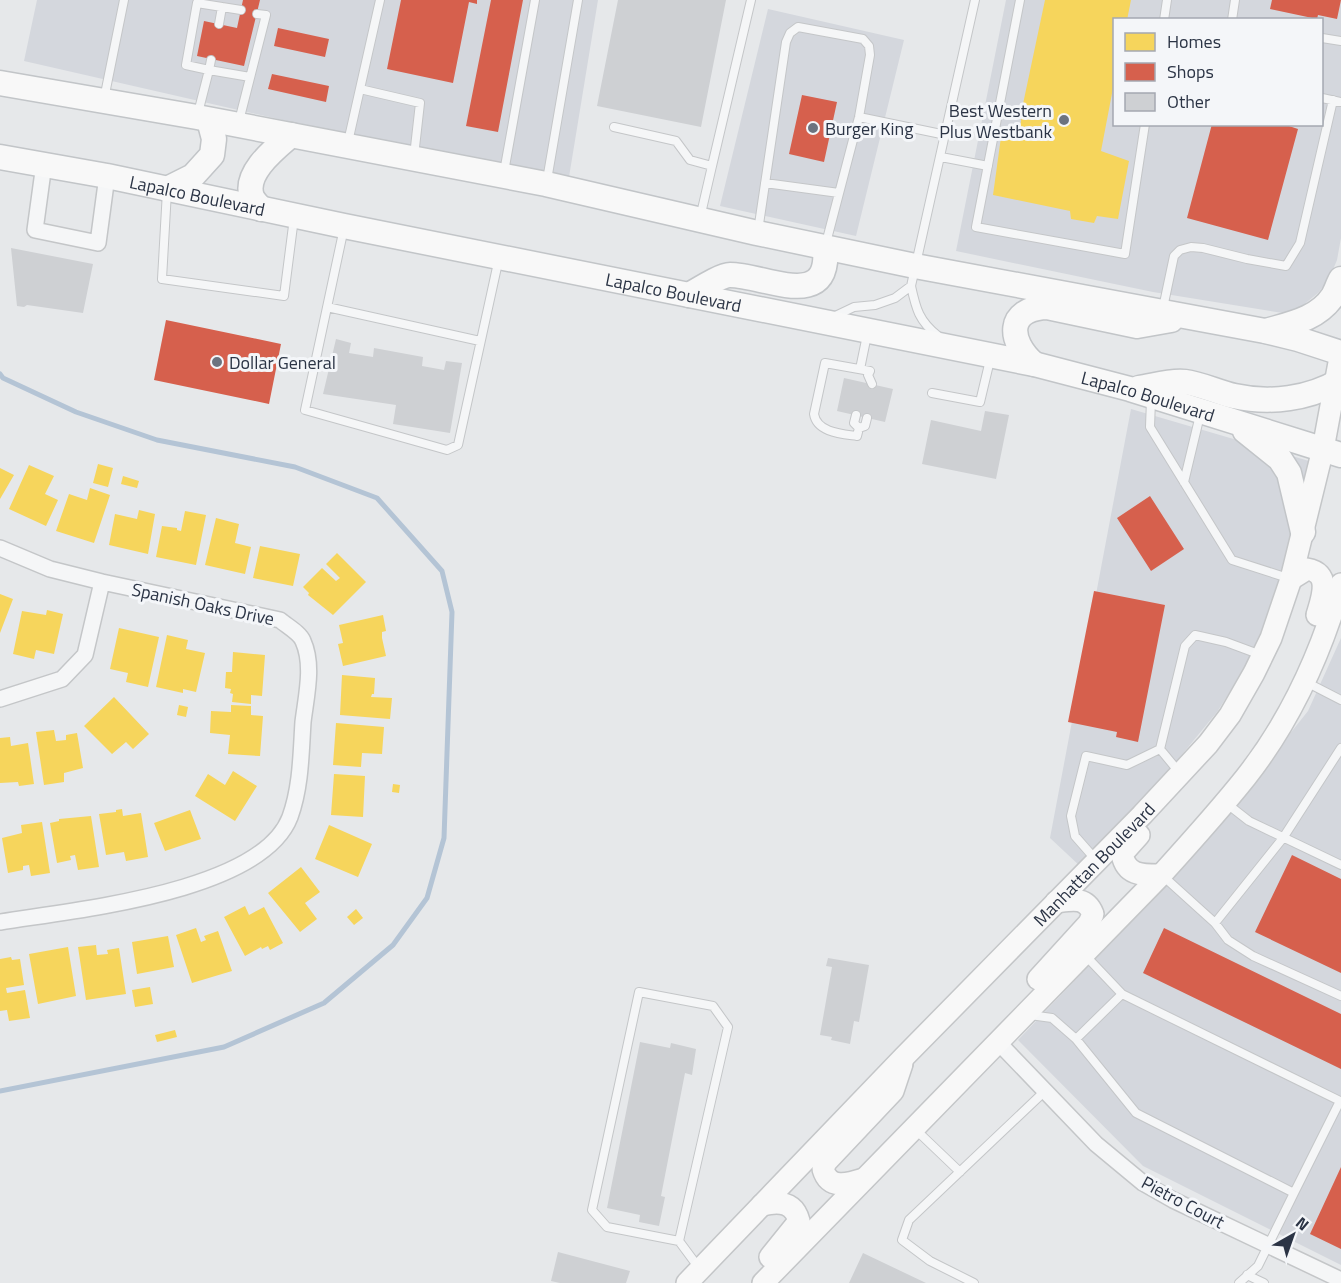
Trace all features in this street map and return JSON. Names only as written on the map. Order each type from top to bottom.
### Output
[{"type":"main road","points":[[0,83],[203,118],[546,184],[825,247],[913,276],[1172,315],[1298,339],[1341,352]]},
{"type":"main road","points":[[167,189],[193,176],[212,155],[214,139],[203,118]]},
{"type":"main road","points":[[261,209],[252,197],[251,186],[256,172],[265,156],[291,135]]},
{"type":"main road","name":"Lapalco Boulevard","points":[[0,157],[107,176],[294,216],[1034,364],[1141,392],[1231,420],[1335,446]]},
{"type":"main road","points":[[689,295],[728,274],[801,287],[815,282],[823,272],[826,265],[825,247]]},
{"type":"main road","points":[[1264,332],[1313,315],[1333,297],[1341,279]]},
{"type":"main road","points":[[1034,364],[1024,355],[1018,345],[1015,324],[1023,314],[1035,308],[1047,308],[1137,326],[1172,315]]},
{"type":"main road","points":[[1141,392],[1183,381],[1234,396],[1262,400],[1286,399],[1338,382]]},
{"type":"main road","points":[[1231,420],[1280,459],[1289,473],[1303,532]]},
{"type":"street","points":[[44,164],[35,230],[98,243],[107,176]]},
{"type":"street","name":"Manhattan Boulevard","points":[[693,1276],[1097,861],[1208,744],[1230,715],[1271,638],[1291,579],[1303,532],[1335,446],[1341,352]]},
{"type":"street","name":"Spanish Oaks Drive","points":[[0,548],[50,569],[280,620],[303,639],[309,664],[298,783],[290,818],[277,836],[260,853],[212,879],[141,898],[0,922]]},
{"type":"street","points":[[1291,579],[1307,569],[1315,570],[1322,578],[1324,590],[1316,618],[1316,655]]},
{"type":"street","points":[[0,699],[63,679],[85,655],[102,582]]},
{"type":"street","points":[[763,1283],[1161,874],[1247,776],[1277,731],[1304,681],[1334,608],[1341,584]]},
{"type":"street","points":[[1161,874],[1140,875],[1133,872],[1127,867],[1122,854],[1202,769],[1208,744]]},
{"type":"street","points":[[1023,1014],[1026,993],[1089,923],[1093,914],[1086,903],[1076,899],[1056,902]]},
{"type":"street","name":"Pietro Court","points":[[997,1041],[1096,1144],[1143,1183],[1335,1280]]},
{"type":"street","points":[[864,1179],[838,1184],[825,1177],[823,1169],[826,1162],[893,1091],[904,1057]]},
{"type":"street","points":[[749,1283],[799,1221],[793,1208],[786,1203],[762,1204]]},
{"type":"lane","points":[[104,100],[124,0]]},
{"type":"lane","points":[[347,146],[380,0]]},
{"type":"lane","points":[[503,176],[535,0]]},
{"type":"lane","points":[[546,184],[578,0]]},
{"type":"lane","points":[[699,220],[751,0]]},
{"type":"lane","points":[[952,347],[928,328],[916,310],[913,276],[975,0]]},
{"type":"lane","points":[[1020,0],[976,226],[1125,254],[1145,126]]},
{"type":"lane","points":[[1164,18],[1167,0]]},
{"type":"lane","points":[[1232,18],[1235,0]]},
{"type":"lane","points":[[241,10],[197,3],[186,65],[250,77]]},
{"type":"lane","points":[[219,24],[222,7]]},
{"type":"lane","points":[[238,125],[267,15],[257,14]]},
{"type":"lane","points":[[757,233],[786,42],[790,33],[798,27],[862,39],[869,46],[870,55],[860,117],[825,247]]},
{"type":"lane","points":[[1323,38],[1341,41]]},
{"type":"lane","points":[[203,118],[211,60]]},
{"type":"lane","points":[[360,88],[420,103],[414,159]]},
{"type":"lane","points":[[1172,315],[1174,256],[1180,250],[1191,247],[1203,248],[1247,260],[1286,266],[1300,243],[1337,101]]},
{"type":"lane","points":[[860,117],[946,135]]},
{"type":"lane","points":[[614,128],[676,141],[690,160],[712,165]]},
{"type":"lane","points":[[941,157],[988,166]]},
{"type":"lane","points":[[765,183],[839,193]]},
{"type":"lane","points":[[167,189],[162,279],[284,296],[294,216]]},
{"type":"lane","points":[[344,226],[305,411],[447,450],[458,445],[499,257]]},
{"type":"lane","points":[[824,322],[854,307],[875,305],[895,298],[913,276]]},
{"type":"lane","points":[[327,306],[480,341]]},
{"type":"lane","points":[[860,369],[868,331]]},
{"type":"lane","points":[[932,393],[980,402],[991,355]]},
{"type":"lane","points":[[859,428],[857,436],[828,430],[817,423],[814,414],[825,363],[870,371],[865,379],[872,384]]},
{"type":"lane","points":[[1141,392],[1150,427],[1232,560],[1291,579]]},
{"type":"lane","points":[[1184,482],[1201,411]]},
{"type":"lane","points":[[856,415],[854,423],[859,428]]},
{"type":"lane","points":[[859,428],[865,426],[867,418]]},
{"type":"lane","points":[[1097,861],[1075,836],[1071,816],[1086,756],[1126,765],[1160,748],[1185,646],[1195,635],[1226,642],[1262,656]]},
{"type":"lane","points":[[1304,681],[1341,700]]},
{"type":"lane","points":[[1160,748],[1180,774]]},
{"type":"lane","points":[[1215,923],[1283,838],[1341,748]]},
{"type":"lane","points":[[1225,802],[1248,821],[1341,865]]},
{"type":"lane","points":[[1161,874],[1215,923],[1228,939],[1253,957],[1341,996]]},
{"type":"lane","points":[[1083,952],[1122,994],[1340,1101],[1258,1266],[1239,1283]]},
{"type":"lane","points":[[679,1241],[607,1227],[592,1209],[639,992],[713,1006],[728,1027],[679,1241],[693,1276]]},
{"type":"lane","points":[[1076,1039],[1122,994]]},
{"type":"lane","points":[[1023,1014],[1052,1018],[1076,1039],[1136,1113],[1294,1193]]},
{"type":"lane","points":[[974,1283],[930,1261],[902,1240],[909,1220],[1045,1091]]},
{"type":"lane","points":[[914,1128],[960,1172]]},
{"type":"lane","points":[[1247,1275],[1264,1283]]},
{"type":"shaded area","points":[[37,0],[598,0],[569,177],[287,121],[24,61]]},
{"type":"shaded area","points":[[1006,0],[1341,0],[1341,238],[1337,260],[1329,279],[1318,293],[1302,306],[1283,313],[1153,292],[956,251]]},
{"type":"shaded area","points":[[768,9],[904,40],[856,236],[720,206]]},
{"type":"shaded area","points":[[1131,409],[1309,461],[1286,559],[1268,615],[1249,662],[1217,712],[1161,780],[1081,867],[1050,838]]},
{"type":"shaded area","points":[[1341,638],[1341,1265],[1143,1166],[1018,1040],[1188,862],[1308,711]]},
{"type":"building: Homes","name":"Best Western Plus Westbank","points":[[1045,0],[1131,0],[1127,18],[1113,18],[1113,88],[1101,151],[1129,161],[1118,219],[1097,216],[1094,223],[1071,219],[1070,211],[993,195],[1001,137],[1019,138],[1023,104]]},
{"type":"building: Homes","points":[[98,464],[113,468],[108,487],[93,483]]},
{"type":"building: Homes","points":[[29,465],[54,476],[45,494],[58,500],[46,526],[9,509]]},
{"type":"building: Homes","points":[[0,468],[14,475],[0,499]]},
{"type":"building: Homes","points":[[123,476],[139,481],[137,488],[121,484]]},
{"type":"building: Homes","points":[[90,488],[110,495],[94,543],[56,531],[69,494],[87,500]]},
{"type":"building: Homes","points":[[139,510],[155,514],[148,554],[109,545],[115,514],[137,519]]},
{"type":"building: Homes","points":[[185,511],[206,515],[196,565],[156,557],[162,526],[177,528],[181,531]]},
{"type":"building: Homes","points":[[216,518],[239,524],[235,543],[251,547],[245,574],[205,565]]},
{"type":"building: Homes","points":[[260,546],[300,554],[293,586],[253,578]]},
{"type":"building: Homes","points":[[337,553],[366,582],[333,615],[308,595],[309,593],[303,587],[322,568],[336,581],[340,578],[326,564]]},
{"type":"building: Homes","points":[[0,594],[13,599],[0,633]]},
{"type":"building: Homes","points":[[47,610],[63,614],[54,654],[36,650],[34,659],[13,654],[22,611],[46,615]]},
{"type":"building: Homes","points":[[383,615],[386,631],[382,632],[382,638],[386,656],[343,666],[338,644],[343,643],[339,625]]},
{"type":"building: Homes","points":[[119,628],[159,637],[148,687],[126,682],[128,673],[110,669]]},
{"type":"building: Homes","points":[[167,635],[188,640],[186,649],[205,653],[196,692],[183,689],[183,693],[156,687]]},
{"type":"building: Homes","points":[[233,652],[265,655],[262,696],[251,695],[251,704],[232,702],[231,689],[225,688],[226,672],[232,672]]},
{"type":"building: Homes","points":[[342,675],[375,678],[374,694],[371,697],[392,698],[390,719],[340,715]]},
{"type":"building: Homes","points":[[114,697],[149,734],[133,749],[126,742],[112,754],[84,726]]},
{"type":"building: Homes","points":[[179,705],[188,707],[186,717],[177,715]]},
{"type":"building: Homes","points":[[231,705],[251,706],[251,715],[263,716],[260,756],[228,754],[230,735],[210,733],[211,711],[231,712]]},
{"type":"building: Homes","points":[[336,723],[384,727],[382,754],[362,753],[361,767],[333,765]]},
{"type":"building: Homes","points":[[54,730],[56,741],[66,740],[66,735],[77,733],[83,768],[64,773],[64,782],[44,785],[36,732]]},
{"type":"building: Homes","points":[[10,737],[11,746],[28,743],[34,784],[19,786],[18,782],[0,783],[0,738]]},
{"type":"building: Homes","points":[[233,771],[257,786],[235,821],[195,796],[208,774],[225,785]]},
{"type":"building: Homes","points":[[334,774],[365,776],[363,817],[331,815]]},
{"type":"building: Homes","points":[[393,784],[400,785],[399,793],[392,792]]},
{"type":"building: Homes","points":[[122,809],[123,816],[141,813],[148,857],[126,861],[124,852],[106,855],[99,814]]},
{"type":"building: Homes","points":[[190,810],[201,839],[165,851],[154,823]]},
{"type":"building: Homes","points":[[91,816],[99,867],[78,870],[75,855],[70,856],[71,860],[57,863],[50,823],[59,821],[59,819]]},
{"type":"building: Homes","points":[[42,822],[50,873],[31,876],[29,865],[23,866],[23,870],[8,873],[2,838],[22,833],[21,825]]},
{"type":"building: Homes","points":[[329,825],[372,844],[358,877],[315,859]]},
{"type":"building: Homes","points":[[301,867],[320,892],[305,903],[317,919],[300,932],[268,893]]},
{"type":"building: Homes","points":[[245,906],[249,915],[264,907],[283,943],[270,950],[268,946],[262,949],[261,947],[245,956],[224,917]]},
{"type":"building: Homes","points":[[356,909],[363,918],[354,925],[347,917]]},
{"type":"building: Homes","points":[[196,928],[201,942],[206,940],[204,936],[218,931],[232,971],[192,983],[176,935]]},
{"type":"building: Homes","points":[[168,936],[174,967],[137,974],[132,942]]},
{"type":"building: Homes","points":[[96,945],[97,955],[108,954],[107,950],[119,948],[126,994],[86,1000],[78,947]]},
{"type":"building: Homes","points":[[68,947],[76,996],[38,1004],[29,954]]},
{"type":"building: Homes","points":[[11,957],[12,960],[20,959],[24,985],[6,988],[7,993],[25,990],[30,1018],[9,1021],[7,1010],[0,1011],[0,959]]},
{"type":"building: Homes","points":[[150,987],[153,1004],[135,1007],[132,990]]},
{"type":"building: Homes","points":[[175,1030],[177,1037],[157,1042],[155,1035]]},
{"type":"building: Shops","points":[[243,0],[260,0],[244,66],[197,56],[204,21],[237,28]]},
{"type":"building: Shops","points":[[401,0],[477,0],[477,4],[469,2],[453,83],[387,69]]},
{"type":"building: Shops","points":[[491,0],[523,0],[498,132],[466,126]]},
{"type":"building: Shops","points":[[1272,0],[1341,0],[1337,19],[1318,15],[1317,18],[1312,18],[1270,9]]},
{"type":"building: Shops","points":[[278,28],[329,39],[325,57],[274,46]]},
{"type":"building: Shops","points":[[272,74],[329,86],[326,102],[268,89]]},
{"type":"building: Shops","name":"Burger King","points":[[802,95],[837,102],[824,162],[789,154]]},
{"type":"building: Shops","points":[[1211,126],[1289,126],[1298,129],[1268,240],[1187,218]]},
{"type":"building: Shops","name":"Dollar General","points":[[166,320],[281,344],[269,404],[154,380]]},
{"type":"building: Shops","points":[[1150,496],[1184,549],[1151,571],[1117,518]]},
{"type":"building: Shops","points":[[1094,591],[1165,605],[1138,742],[1116,737],[1117,732],[1068,722]]},
{"type":"building: Shops","points":[[1292,855],[1341,879],[1341,973],[1255,932]]},
{"type":"building: Shops","points":[[1164,928],[1341,1014],[1341,1069],[1143,973]]},
{"type":"building: Shops","points":[[1341,1167],[1341,1249],[1310,1234]]},
{"type":"building: Other","points":[[618,0],[726,0],[701,127],[597,106]]},
{"type":"building: Other","points":[[11,248],[93,264],[83,313],[27,305],[17,306]]},
{"type":"building: Other","points":[[336,339],[351,343],[349,353],[373,357],[374,348],[423,357],[422,366],[444,370],[446,361],[462,363],[450,433],[393,424],[396,405],[323,394]]},
{"type":"building: Other","points":[[844,378],[893,389],[885,422],[837,411]]},
{"type":"building: Other","points":[[985,411],[1009,415],[996,479],[922,464],[931,420],[981,431]]},
{"type":"building: Other","points":[[828,958],[869,965],[859,1022],[854,1021],[850,1044],[820,1035],[832,967],[826,966]]},
{"type":"building: Other","points":[[640,1042],[670,1048],[671,1043],[696,1049],[692,1075],[685,1073],[661,1196],[665,1197],[659,1226],[639,1222],[640,1215],[607,1208]]},
{"type":"building: Other","points":[[558,1252],[630,1271],[626,1283],[551,1281]]},
{"type":"building: Other","points":[[863,1253],[926,1283],[849,1283]]},
{"type":"waterway","points":[[0,374],[3,378],[76,412],[157,440],[295,467],[377,498],[442,571],[452,612],[444,838],[427,898],[393,945],[324,1003],[224,1047],[0,1091]]},
{"type":"place","name":"Best Western Plus Westbank","points":[[1064,120]]},
{"type":"place","name":"Burger King","points":[[813,128]]},
{"type":"place","name":"Dollar General","points":[[217,362]]}]
